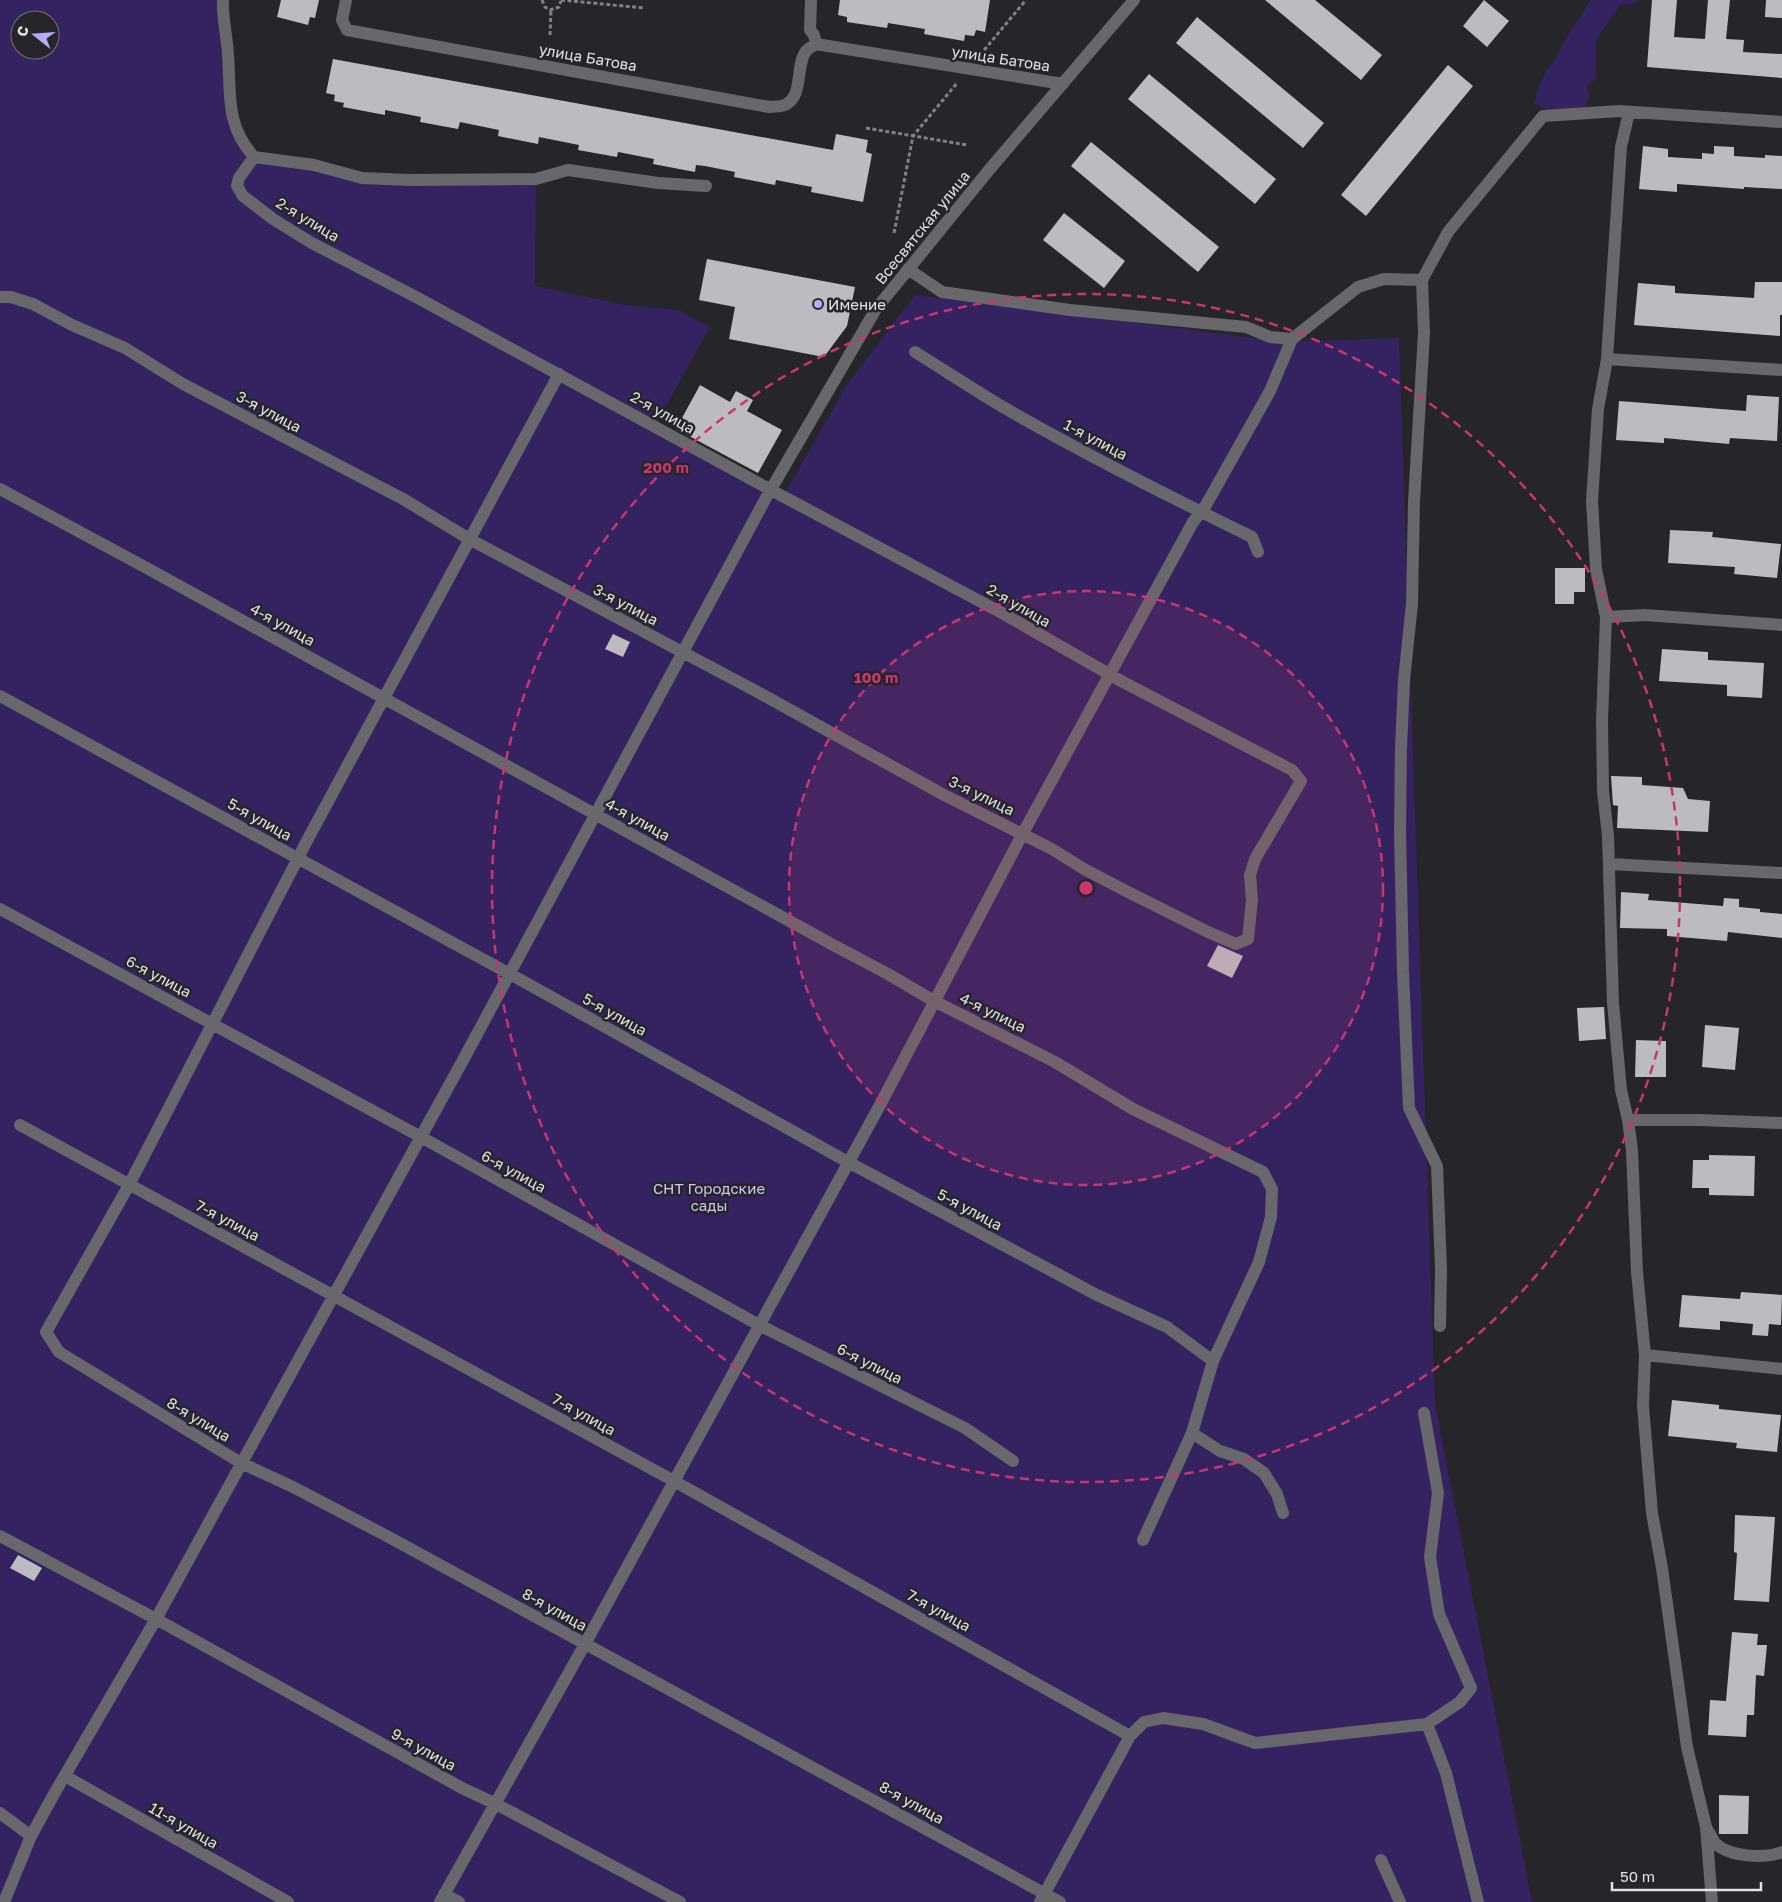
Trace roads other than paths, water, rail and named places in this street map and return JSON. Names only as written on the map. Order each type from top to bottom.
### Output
[{"type":"street","points":[[223,0],[228,53],[230,107],[237,133],[245,147],[254,157],[314,165],[362,178],[410,180],[536,179],[568,170],[658,183],[706,186]]},
{"type":"street","name":"улица Батова","points":[[346,0],[342,20],[347,30],[769,106],[784,105],[792,100],[798,85],[802,60],[807,51],[816,44],[1063,84]]},
{"type":"street","points":[[811,0],[810,30],[814,35],[816,44]]},
{"type":"street","name":"Всесвятская улица","points":[[4,1902],[31,1836],[156,1619],[421,1137],[769,493],[876,309],[1134,0]]},
{"type":"street","points":[[1624,111],[1606,359],[1598,409],[1592,501],[1596,569],[1606,617],[1602,720],[1602,782],[1609,864],[1613,1003],[1621,1090],[1632,1150],[1637,1272],[1645,1355],[1642,1406],[1652,1513],[1662,1568],[1687,1747],[1706,1827],[1712,1902]]},
{"type":"street","points":[[1440,1326],[1441,1269],[1437,1166],[1409,1108],[1400,840],[1401,738],[1404,680],[1412,604],[1414,501],[1424,333],[1422,280],[1448,232],[1542,116],[1624,111],[1782,122]]},
{"type":"street","name":"2-я улица","points":[[254,157],[239,178],[237,186],[243,196],[273,219],[310,242],[559,374],[769,493],[1002,613],[1123,682],[1292,770],[1301,781],[1255,859],[1250,875],[1252,900],[1248,939],[1236,944]]},
{"type":"street","points":[[908,269],[942,292],[1070,310],[1246,327],[1270,337],[1292,338]]},
{"type":"street","points":[[458,1902],[442,1898],[496,1804],[880,1105],[1022,833],[1193,522],[1270,391],[1292,338],[1358,287],[1384,279],[1422,280]]},
{"type":"street","name":"3-я улица","points":[[0,297],[11,297],[33,304],[72,326],[125,348],[183,384],[404,499],[471,540],[684,652],[944,795],[1022,833],[1126,891],[1236,944]]},
{"type":"street","name":"1-я улица","points":[[916,352],[1002,406],[1173,499],[1252,537],[1258,552]]},
{"type":"street","points":[[1606,359],[1782,370]]},
{"type":"street","points":[[129,1185],[298,859],[559,374]]},
{"type":"street","name":"4-я улица","points":[[0,489],[888,974],[934,1001],[1055,1062],[1133,1109],[1263,1172],[1272,1189],[1271,1217],[1259,1262],[1213,1361]]},
{"type":"street","points":[[1606,617],[1645,615],[1782,625]]},
{"type":"street","name":"5-я улица","points":[[0,696],[510,974],[848,1162],[1095,1294],[1168,1328],[1213,1361]]},
{"type":"street","points":[[1609,864],[1782,873]]},
{"type":"street","name":"6-я улица","points":[[0,908],[421,1137],[759,1325],[965,1428],[1013,1461]]},
{"type":"street","points":[[1628,1120],[1782,1123]]},
{"type":"street","name":"7-я улица","points":[[20,1125],[674,1481],[1130,1736]]},
{"type":"street","name":"8-я улица","points":[[129,1185],[46,1332],[59,1352],[241,1463],[385,1534],[584,1644],[884,1805],[1042,1898],[1060,1902]]},
{"type":"street","points":[[1645,1355],[1782,1369]]},
{"type":"street","points":[[1144,1540],[1192,1432],[1213,1361]]},
{"type":"street","points":[[1042,1898],[1130,1736],[1144,1722],[1163,1718],[1203,1724],[1255,1743],[1427,1724],[1460,1702],[1471,1688],[1439,1614],[1430,1557],[1438,1493],[1424,1413]]},
{"type":"street","points":[[1192,1432],[1220,1451],[1244,1459],[1264,1473],[1277,1494],[1283,1513]]},
{"type":"street","name":"9-я улица","points":[[0,1536],[156,1619],[462,1788],[496,1804],[680,1902]]},
{"type":"street","points":[[1427,1724],[1446,1773],[1478,1902]]},
{"type":"street","name":"11-я улица","points":[[65,1776],[288,1902]]},
{"type":"street","points":[[0,1813],[31,1836]]},
{"type":"street","points":[[1706,1827],[1715,1842],[1725,1850],[1755,1857],[1775,1855],[1782,1852]]},
{"type":"street","points":[[1381,1860],[1400,1902]]},
{"type":"street","points":[[0,1887],[15,1875]]},
{"type":"place","name":"Имение","points":[[818,304]]},
{"type":"park label","name":"СНТ Городские сады","points":[[709,1196]]}]
